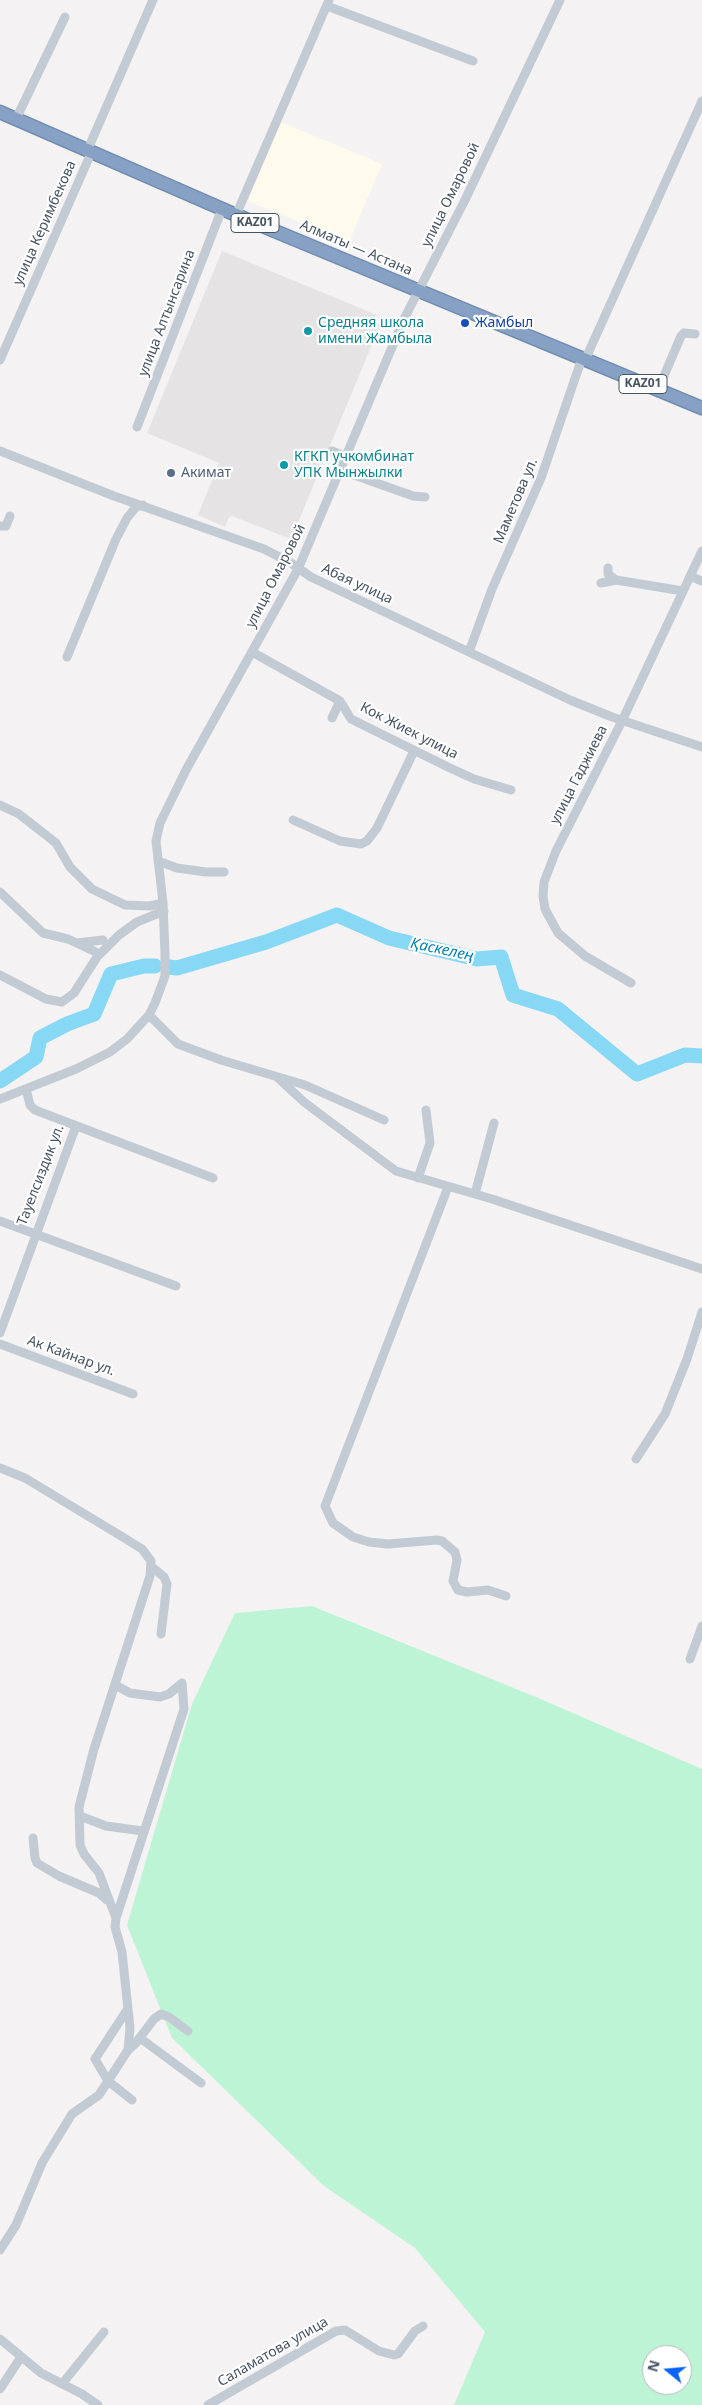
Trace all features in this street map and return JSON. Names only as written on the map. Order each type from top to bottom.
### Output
[{"type":"highway","name":"Алматы — Астана","points":[[0,112],[236,215],[702,408]]},
{"type":"street","name":"улица Керимбекова","points":[[0,360],[153,0]]},
{"type":"street","name":"улица Омаровой","points":[[0,1099],[76,1069],[110,1052],[127,1039],[149,1015],[161,991],[165,976],[164,907],[156,841],[160,823],[178,784],[298,569],[382,370],[560,0]]},
{"type":"street","points":[[236,215],[328,3],[473,61]]},
{"type":"street","points":[[16,119],[65,17]]},
{"type":"street","name":"Маметова ул.","points":[[469,652],[492,588],[550,456],[584,359],[690,133],[702,101]]},
{"type":"street","name":"улица Алтынсарина","points":[[137,427],[222,209]]},
{"type":"street","points":[[658,390],[681,336],[684,333],[695,334]]},
{"type":"street","name":"Абая улица","points":[[0,451],[114,496],[200,522],[264,549],[286,560],[311,578],[570,700],[622,721],[702,747]]},
{"type":"street","points":[[332,451],[346,457]]},
{"type":"street","points":[[340,470],[413,496],[425,497]]},
{"type":"street","points":[[67,657],[116,539],[127,518],[136,507],[143,505]]},
{"type":"street","points":[[0,526],[6,526],[10,516]]},
{"type":"street","name":"улица Гаджиева","points":[[631,984],[592,961],[564,940],[546,914],[542,896],[545,876],[622,721],[702,551]]},
{"type":"street","points":[[608,568],[608,574],[616,580]]},
{"type":"street","points":[[690,576],[702,581]]},
{"type":"street","points":[[601,584],[616,580],[683,591]]},
{"type":"street","name":"Кок Жиек улица","points":[[252,652],[340,701],[351,719],[474,779],[512,790]]},
{"type":"street","points":[[332,718],[340,701]]},
{"type":"street","points":[[293,820],[340,841],[361,844],[367,841],[377,828],[414,751]]},
{"type":"street","points":[[1,807],[19,814],[56,843],[70,867],[92,889],[125,905],[164,907]]},
{"type":"street","points":[[158,861],[177,868],[206,872],[224,872]]},
{"type":"street","points":[[0,892],[44,932],[74,942],[100,954]]},
{"type":"street","points":[[0,975],[46,999],[62,1002],[74,993],[100,954],[119,935],[137,922],[164,907]]},
{"type":"street","points":[[74,942],[103,940]]},
{"type":"street","points":[[149,1015],[178,1044],[305,1086],[384,1120]]},
{"type":"street","points":[[277,1077],[304,1102],[389,1167],[702,1269]]},
{"type":"street","name":"Тауелсиздик ул.","points":[[0,1221],[36,1235],[76,1126],[35,1110],[30,1105],[26,1089]]},
{"type":"street","points":[[418,1178],[430,1143],[426,1110]]},
{"type":"street","points":[[475,1194],[494,1123]]},
{"type":"street","points":[[76,1126],[213,1178]]},
{"type":"street","points":[[448,1187],[325,1506],[333,1523],[353,1537],[368,1542],[388,1544],[442,1541],[455,1552],[456,1560],[453,1581],[458,1590],[467,1592],[488,1590],[506,1596]]},
{"type":"street","points":[[0,1333],[36,1235],[176,1286]]},
{"type":"street","points":[[636,1459],[664,1414],[687,1359],[702,1312]]},
{"type":"street","name":"Ак Кайнар ул.","points":[[0,1344],[133,1394]]},
{"type":"street","points":[[0,1468],[25,1478],[122,1536],[148,1555],[152,1567],[164,1577],[167,1584],[161,1634]]},
{"type":"street","points":[[116,1918],[99,1872],[84,1854],[80,1845],[81,1796],[152,1567]]},
{"type":"street","points":[[690,1659],[702,1626]]},
{"type":"street","points":[[115,1685],[130,1693],[160,1697],[169,1694],[182,1683],[184,1709],[116,1918],[115,1927],[122,1952],[130,2028],[128,2050]]},
{"type":"street","points":[[80,1816],[106,1826],[143,1832]]},
{"type":"street","points":[[33,1838],[34,1858],[37,1863],[59,1876],[99,1893],[109,1902]]},
{"type":"street","points":[[127,2010],[95,2059],[108,2081],[132,2100]]},
{"type":"street","points":[[0,2250],[16,2225],[42,2163],[72,2114],[99,2095],[128,2050],[154,2019],[161,2014],[188,2031]]},
{"type":"street","points":[[140,2038],[201,2084]]},
{"type":"street","name":"Саламатова улица","points":[[208,2405],[336,2331],[345,2330],[379,2351],[394,2355],[398,2354],[415,2331],[423,2326]]},
{"type":"street","points":[[62,2384],[104,2332]]},
{"type":"street","points":[[0,2339],[41,2373],[82,2394],[98,2405]]},
{"type":"street","points":[[0,2389],[21,2357]]},
{"type":"shaded area","points":[[281,122],[382,164],[349,242],[248,201]]},
{"type":"shaded area","points":[[222,251],[377,315],[374,323],[380,325],[292,537],[288,538],[232,516],[229,517],[225,527],[198,515],[219,463],[147,433]]},
{"type":"green space","points":[[312,1606],[536,1697],[702,1769],[702,2405],[454,2405],[485,2332],[415,2248],[324,2186],[172,2038],[127,1925],[192,1704],[235,1613]]},
{"type":"waterway","name":"Қаскелең","points":[[169,967],[177,968],[266,942],[337,915],[389,938],[477,959],[501,957],[513,995],[558,1009],[637,1074],[685,1055],[702,1056]]},
{"type":"waterway","name":"Қаскелең","points":[[0,1081],[36,1057],[40,1038],[67,1024],[94,1014],[111,974],[144,966],[155,966]]},
{"type":"place","name":"Жамбыл","points":[[465,323]]},
{"type":"place","name":"Средняя школа имени Жамбыла","points":[[308,331]]},
{"type":"place","name":"КГКП учкомбинат УПК Мынжылки","points":[[284,465]]},
{"type":"place","name":"Акимат","points":[[171,473]]}]
